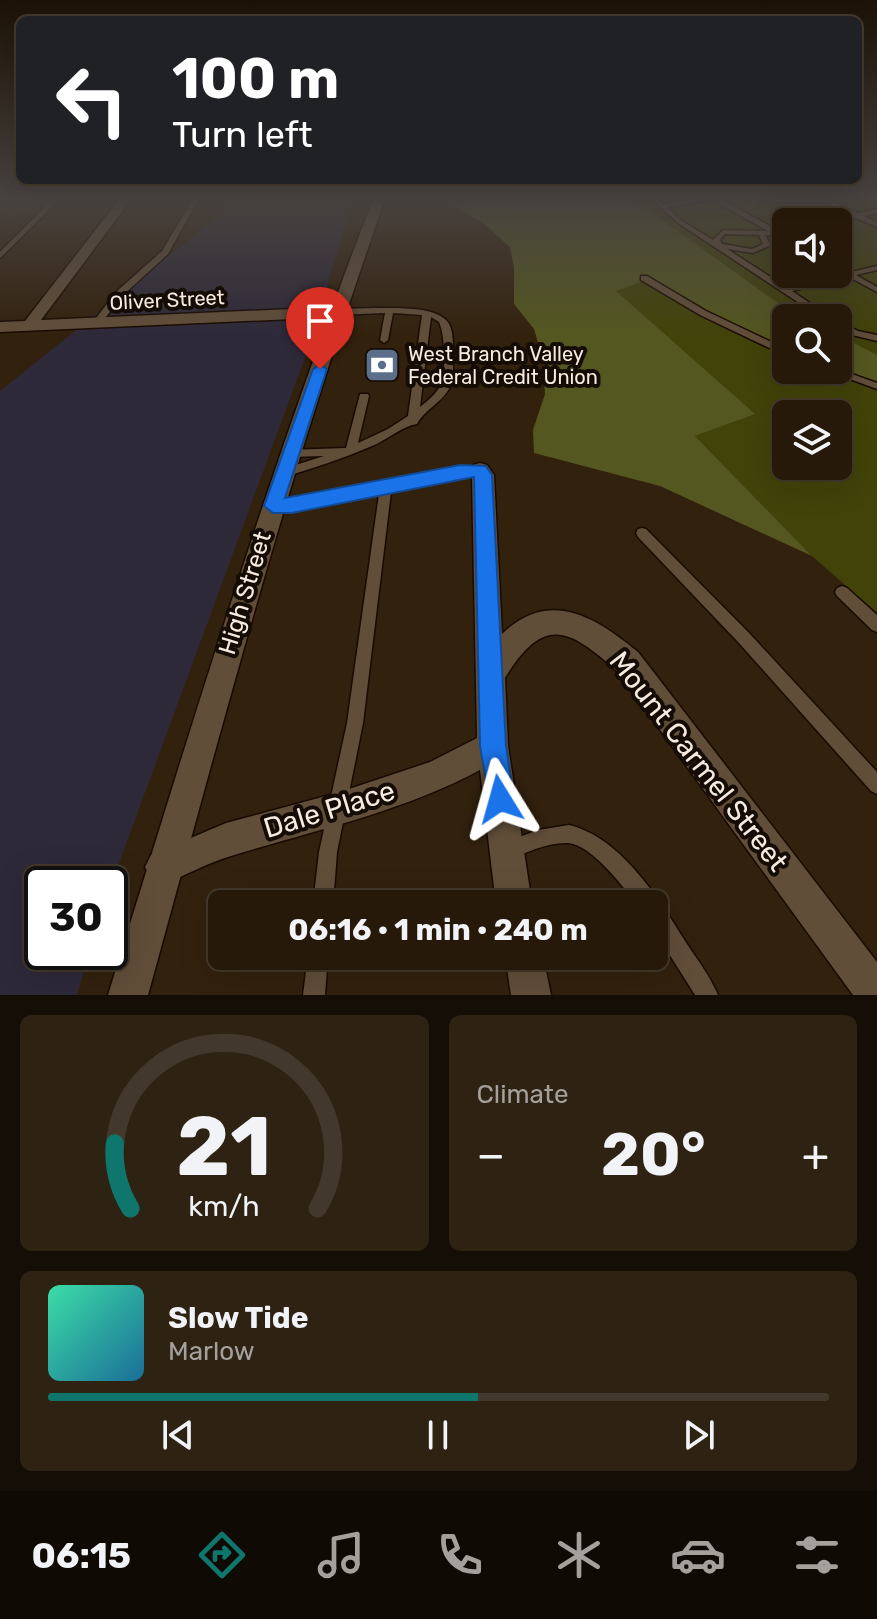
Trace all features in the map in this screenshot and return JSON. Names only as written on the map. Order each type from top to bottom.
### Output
[{"type":"street","points":[[29,326],[92,243]]},
{"type":"street","name":"High Street","points":[[128,995],[163,867],[273,506],[363,243]]},
{"type":"street","name":"Oliver Street","points":[[0,327],[337,312]]},
{"type":"street","points":[[480,471],[492,672],[493,746],[512,890]]},
{"type":"street","name":"Mount Carmel Street","points":[[492,672],[506,646],[520,632],[538,623],[566,622],[602,638],[628,662],[877,994]]},
{"type":"street","name":"Dale Place","points":[[163,867],[226,840],[337,810],[437,776],[493,746]]},
{"type":"street","points":[[527,970],[531,995]]},
{"type":"lane","points":[[96,324],[119,294],[165,252],[170,243]]},
{"type":"lane","points":[[715,243],[806,304]]},
{"type":"lane","points":[[719,246],[753,251],[766,243]]},
{"type":"lane","points":[[852,275],[877,268]]},
{"type":"lane","points":[[852,275],[877,290]]},
{"type":"lane","points":[[644,278],[703,313],[772,346]]},
{"type":"lane","points":[[785,290],[794,288]]},
{"type":"lane","points":[[288,463],[351,451],[413,421],[445,387],[448,353],[442,319],[427,313],[337,312]]},
{"type":"lane","points":[[384,340],[389,312]]},
{"type":"lane","points":[[413,421],[427,313]]},
{"type":"lane","points":[[852,331],[877,338]]},
{"type":"lane","points":[[852,377],[877,386]]},
{"type":"lane","points":[[351,451],[364,396]]},
{"type":"lane","points":[[288,463],[351,451]]},
{"type":"lane","points":[[273,506],[480,471]]},
{"type":"lane","points":[[325,890],[355,723],[386,488]]},
{"type":"lane","points":[[642,533],[744,638],[877,785]]},
{"type":"lane","points":[[842,592],[877,625]]},
{"type":"lane","points":[[507,851],[538,839],[570,834],[583,838],[601,851],[636,890]]},
{"type":"lane","points":[[668,933],[707,995]]},
{"type":"lane","points":[[314,995],[317,970]]},
{"type":"shaded area","points":[[184,243],[340,243],[313,336],[118,866],[24,866],[24,970],[85,970],[77,995],[0,995],[0,391]]},
{"type":"shaded area","points":[[506,243],[695,243],[780,304],[772,304],[772,341],[703,308],[652,278],[616,291],[755,414],[695,436],[812,556],[660,486],[534,453],[533,430],[545,394],[543,359],[534,329],[514,304],[514,268],[510,247]]},
{"type":"shaded area","points":[[693,243],[772,243],[772,288],[852,288],[852,243],[877,243],[877,613],[812,556],[695,436],[754,414],[615,291],[710,256]]},
{"type":"shaded area","points":[[852,342],[877,355],[877,381],[852,373]]},
{"type":"place","name":"West Branch Valley Federal Credit Union","points":[[382,365]]},
{"type":"route","points":[[320,369],[273,506],[386,488],[460,472],[480,471],[483,475],[493,746],[500,799]]}]
